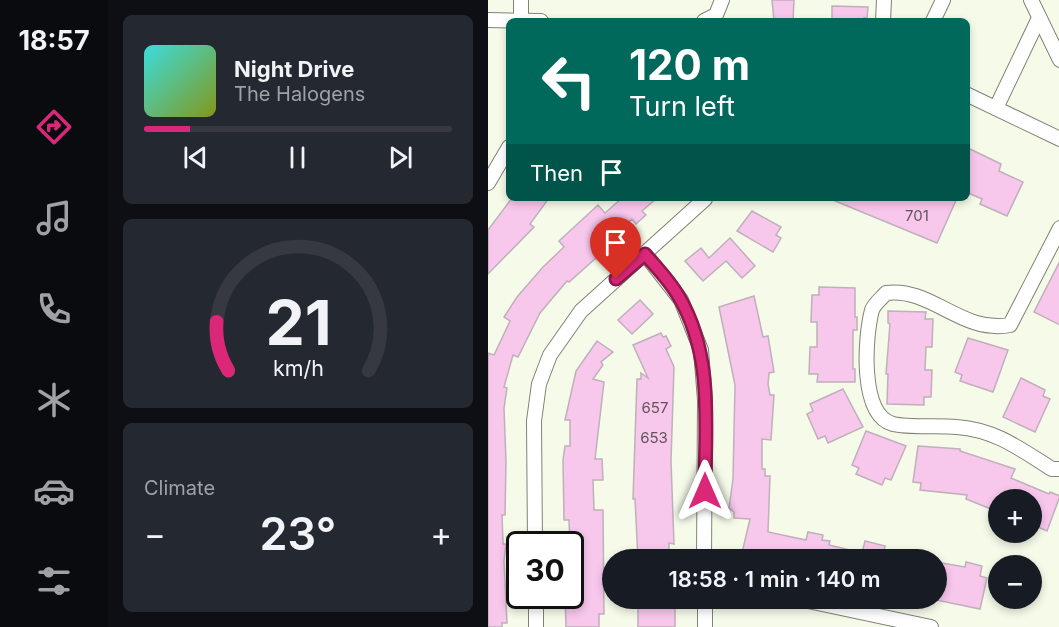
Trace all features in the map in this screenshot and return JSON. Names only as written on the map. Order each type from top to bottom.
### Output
[{"type":"street","points":[[521,0],[521,18]]},
{"type":"street","points":[[710,18],[716,15],[722,0]]},
{"type":"street","points":[[883,18],[884,0]]},
{"type":"street","points":[[934,18],[943,0]]},
{"type":"street","points":[[1031,0],[1060,60]]},
{"type":"street","points":[[996,108],[1039,18]]},
{"type":"street","points":[[488,20],[506,21]]},
{"type":"street","points":[[970,96],[1060,139]]},
{"type":"street","points":[[488,183],[506,152]]},
{"type":"street","points":[[535,531],[534,421],[539,384],[550,355],[581,311],[703,201]]},
{"type":"street","points":[[1060,228],[1010,325],[993,328],[966,321],[903,291],[886,292],[872,309],[867,367],[869,394],[878,413],[892,423],[960,427],[992,432],[1052,469],[1060,469]]},
{"type":"street","points":[[645,254],[681,300],[701,350],[705,400],[704,549]]},
{"type":"street","points":[[536,609],[536,627]]},
{"type":"street","points":[[705,609],[705,627]]},
{"type":"street","points":[[833,609],[880,622],[931,627]]},
{"type":"building","points":[[772,0],[794,0],[793,18],[774,18]]},
{"type":"building","points":[[832,6],[868,7],[867,18],[832,18]]},
{"type":"building","points":[[970,149],[1001,164],[999,171],[1023,182],[1007,216],[980,204],[982,199],[970,194]]},
{"type":"building","points":[[510,201],[547,201],[530,224],[534,227],[488,274],[488,230]]},
{"type":"building","points":[[619,201],[654,201],[642,211],[646,215],[636,224],[632,219],[611,238],[614,242],[569,282],[567,281],[540,313],[518,357],[513,355],[504,387],[507,388],[504,408],[506,462],[505,515],[502,515],[503,544],[506,544],[504,561],[507,623],[502,623],[502,627],[488,627],[488,353],[494,355],[510,321],[504,317],[517,297],[564,247],[559,241],[598,205],[605,213]]},
{"type":"building","points":[[835,201],[956,201],[937,243]]},
{"type":"building","points":[[752,211],[781,227],[776,235],[781,238],[773,252],[737,231]]},
{"type":"building","points":[[730,238],[755,266],[742,278],[726,261],[703,281],[685,261],[701,248],[709,258]]},
{"type":"building","points":[[1060,261],[1060,325],[1034,312]]},
{"type":"building","points":[[819,287],[855,288],[857,330],[853,330],[853,369],[855,369],[855,382],[817,382],[818,374],[809,374],[810,347],[817,347],[817,322],[811,322],[812,295],[819,295]]},
{"type":"building","points":[[754,296],[763,337],[768,336],[774,372],[769,373],[768,384],[770,395],[774,395],[771,440],[762,439],[762,469],[765,469],[765,476],[770,476],[768,532],[806,540],[808,532],[823,535],[822,540],[830,541],[829,545],[846,549],[743,549],[750,519],[734,518],[734,512],[729,508],[733,479],[735,385],[719,307]]},
{"type":"building","points":[[640,300],[653,314],[632,334],[618,320]]},
{"type":"building","points":[[888,311],[926,312],[925,319],[933,319],[932,347],[926,347],[925,370],[932,370],[931,397],[924,397],[924,405],[887,404],[888,374],[886,374],[890,324],[888,323]]},
{"type":"building","points":[[661,333],[663,337],[666,336],[671,346],[666,349],[674,367],[671,461],[674,544],[669,543],[669,549],[637,549],[635,499],[633,499],[637,379],[641,379],[641,373],[648,378],[633,345]]},
{"type":"building","points":[[968,338],[1008,350],[993,392],[960,381],[962,375],[955,372]]},
{"type":"building","points":[[597,341],[613,352],[601,362],[603,365],[593,379],[604,382],[595,459],[602,459],[603,480],[593,480],[594,510],[603,510],[602,609],[604,609],[604,614],[599,614],[599,627],[566,627],[565,609],[584,609],[584,531],[569,531],[569,520],[564,520],[563,460],[565,446],[570,446],[570,420],[565,420],[576,371]]},
{"type":"building","points":[[1021,378],[1045,390],[1043,396],[1050,399],[1035,432],[1003,417]]},
{"type":"building","points":[[843,389],[863,427],[828,443],[825,436],[818,439],[807,414],[813,411],[810,404]]},
{"type":"building","points":[[866,431],[906,446],[891,480],[885,478],[882,485],[856,474],[859,468],[852,465]]},
{"type":"building","points":[[918,446],[960,449],[960,451],[1015,469],[1011,478],[1037,489],[988,489],[988,508],[966,499],[967,495],[920,490],[921,483],[913,482]]},
{"type":"building","points":[[1042,491],[1060,496],[1047,531],[1042,529]]},
{"type":"building","points":[[865,541],[885,546],[884,549],[863,549]]},
{"type":"building","points":[[966,562],[982,566],[980,576],[987,578],[980,609],[947,602],[947,564],[965,567]]},
{"type":"building","points":[[638,609],[675,609],[675,627],[638,627]]},
{"type":"route","points":[[616,279],[645,254],[673,287],[695,331],[704,372],[705,491]]}]
